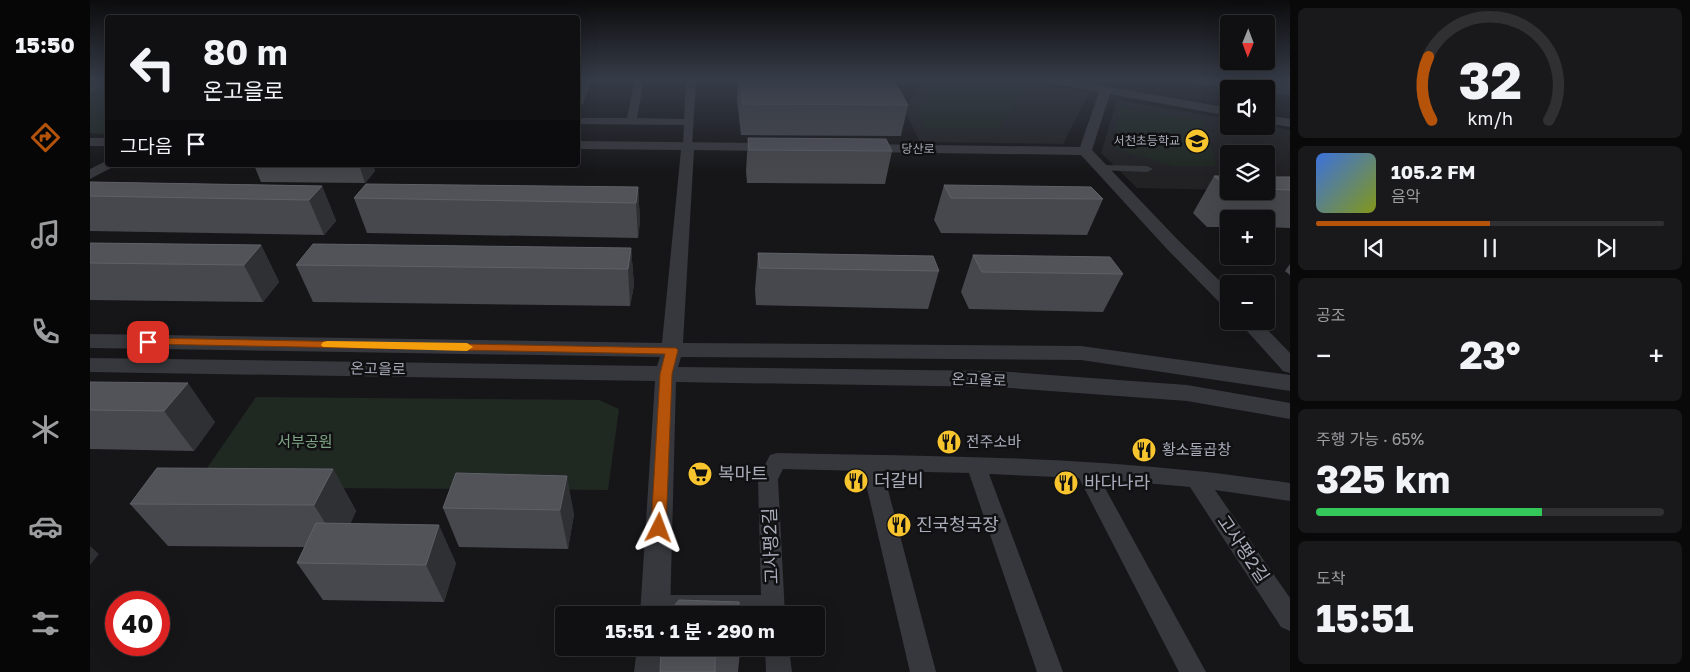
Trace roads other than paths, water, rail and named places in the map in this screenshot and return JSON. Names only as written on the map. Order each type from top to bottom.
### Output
[{"type":"street","points":[[631,122],[633,110]]},
{"type":"street","points":[[655,606],[669,362],[690,110]]},
{"type":"street","points":[[1099,110],[1085,151],[1220,292]]},
{"type":"street","points":[[1275,120],[1290,123]]},
{"type":"street","points":[[580,121],[689,122]]},
{"type":"street","points":[[90,142],[105,142]]},
{"type":"street","points":[[580,146],[783,147]]},
{"type":"street","name":"당산로","points":[[850,148],[1085,151]]},
{"type":"street","points":[[90,175],[105,166]]},
{"type":"street","points":[[1102,168],[1147,169]]},
{"type":"street","points":[[1256,330],[1290,366]]},
{"type":"street","name":"온고을로","points":[[90,341],[669,362],[996,379],[1187,394],[1290,411]]},
{"type":"street","name":"온고을로","points":[[90,365],[669,362],[1081,354],[1290,383]]},
{"type":"street","name":"고사평2길","points":[[773,606],[768,479],[777,462],[976,464],[1086,470],[1196,479],[1290,492]]},
{"type":"street","points":[[871,464],[923,672]]},
{"type":"street","points":[[976,464],[1050,672]]},
{"type":"street","points":[[1086,470],[1193,672]]},
{"type":"street","name":"고사평2길","points":[[1196,479],[1290,619]]},
{"type":"street","points":[[650,672],[651,656]]},
{"type":"street","points":[[778,656],[779,672]]},
{"type":"place","name":"서천초등학교","points":[[1197,141]]},
{"type":"place","name":"전주소바","points":[[949,442]]},
{"type":"place","name":"황소돌곱창","points":[[1144,450]]},
{"type":"place","name":"복마트","points":[[700,474]]},
{"type":"place","name":"더갈비","points":[[856,481]]},
{"type":"place","name":"바다나라","points":[[1066,483]]},
{"type":"place","name":"진국청국장","points":[[899,525]]},
{"type":"park label","name":"서부공원","points":[[305,442]]}]
